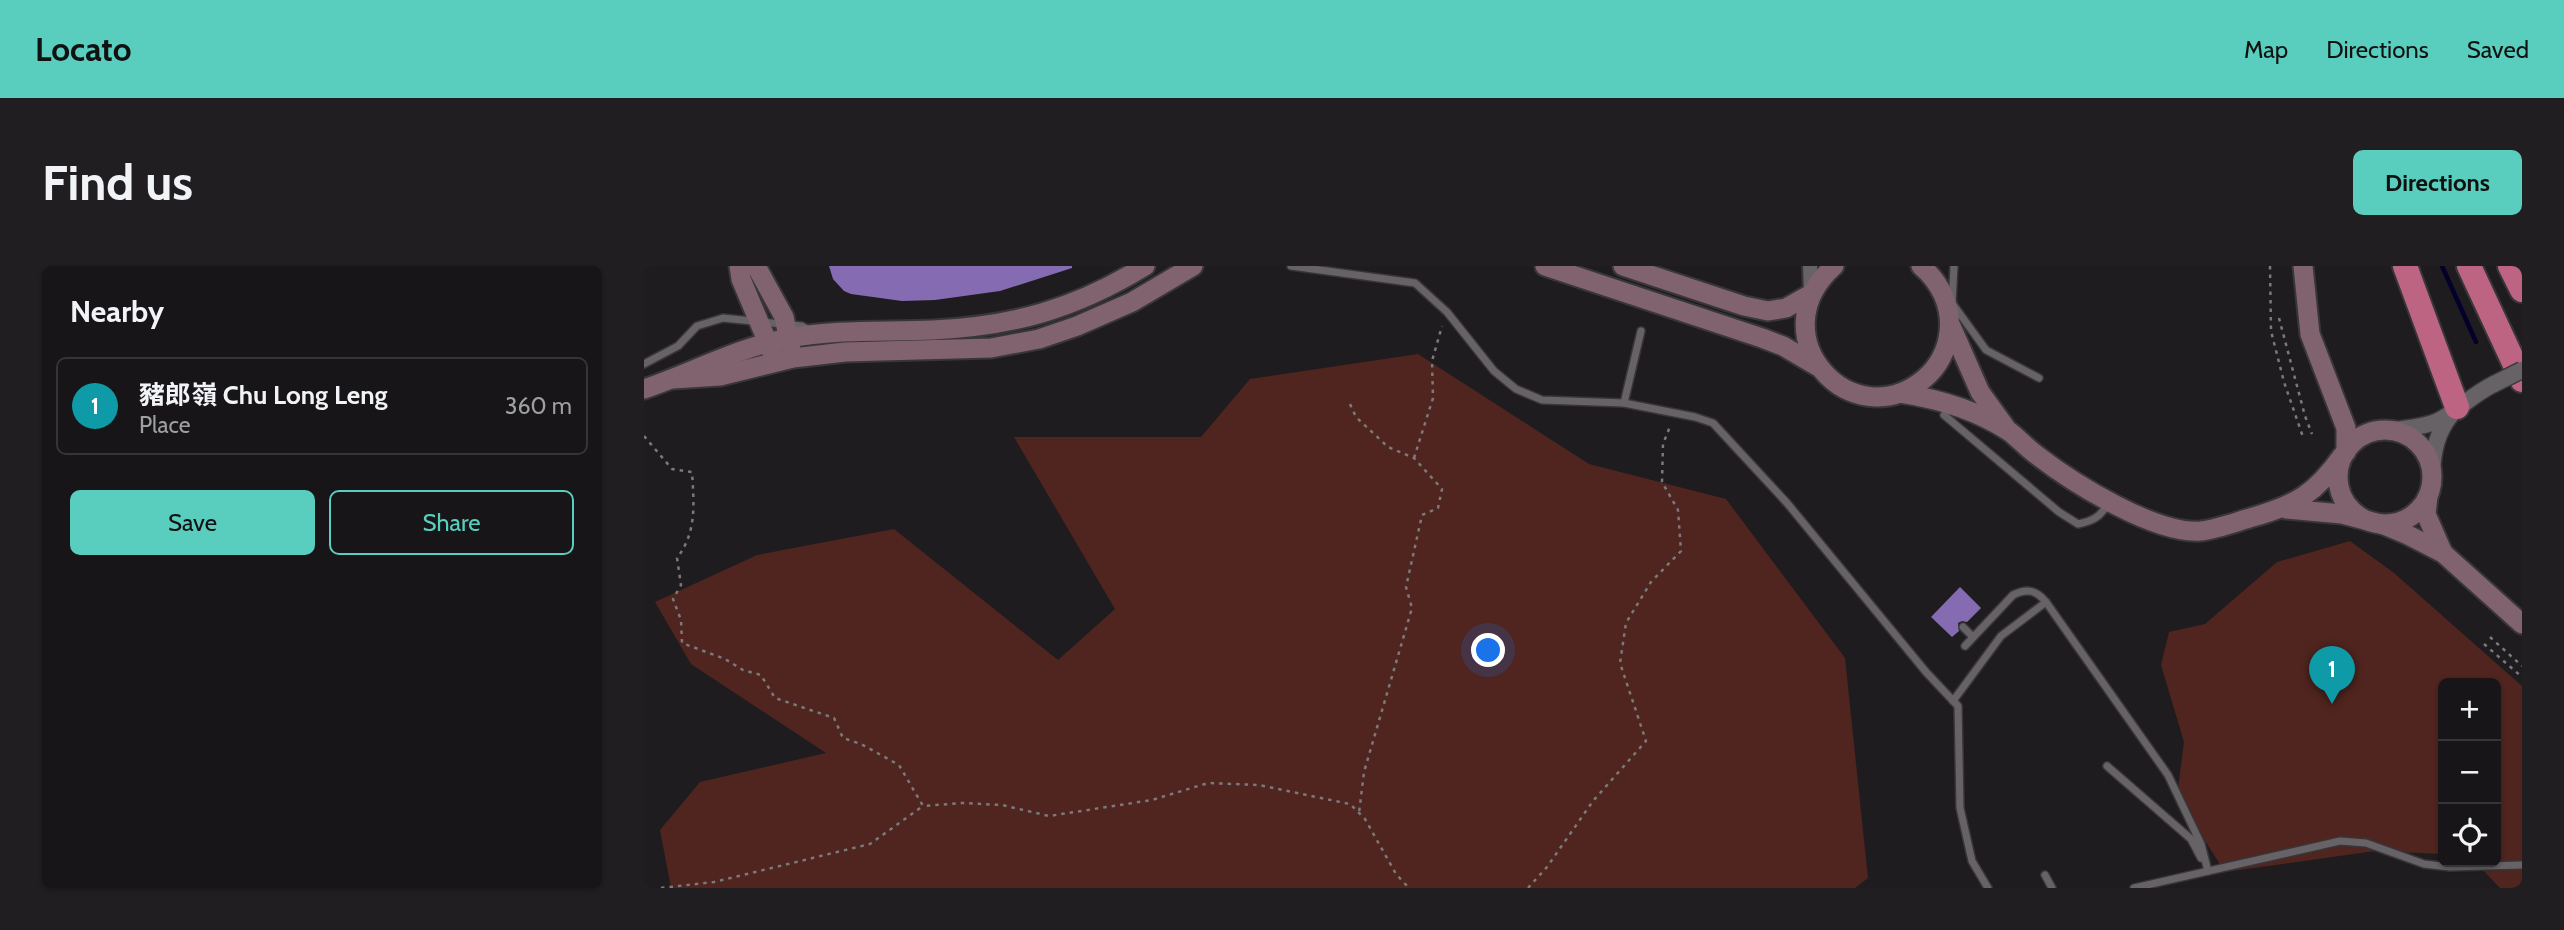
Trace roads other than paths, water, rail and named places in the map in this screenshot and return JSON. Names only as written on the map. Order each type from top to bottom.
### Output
[{"type":"highway","points":[[2405,266],[2457,407]]},
{"type":"highway","points":[[2469,266],[2522,380]]},
{"type":"highway","points":[[2510,266],[2522,290]]},
{"type":"main road","points":[[739,266],[741,279],[784,360]]},
{"type":"main road","points":[[756,266],[784,317],[788,338],[784,360]]},
{"type":"main road","points":[[644,389],[673,380],[709,362],[788,338],[988,325],[1038,316],[1085,298],[1144,266]]},
{"type":"main road","points":[[673,380],[720,376],[784,360],[845,352],[991,348],[1039,339],[1132,302],[1193,266]]},
{"type":"main road","points":[[1545,266],[1762,338],[1793,351],[1821,369]]},
{"type":"main road","points":[[1623,266],[1744,306],[1768,311],[1786,309],[1811,294]]},
{"type":"main road","points":[[1834,266],[1822,277],[1811,294],[1805,315],[1805,334],[1811,353],[1833,382],[1857,393],[1883,396],[1916,386],[1930,374],[1940,360],[1948,342],[1950,323]]},
{"type":"main road","points":[[1921,266],[1939,286],[1968,368],[1980,391],[2009,432]]},
{"type":"main road","points":[[2303,266],[2310,334],[2348,437],[2338,472],[2344,501],[2355,513],[2368,521],[2384,525],[2414,515],[2428,496]]},
{"type":"main road","points":[[1900,393],[1950,403],[2009,432],[2066,477],[2109,501],[2156,523],[2200,531],[2282,509],[2298,502],[2326,480],[2351,444],[2364,435],[2386,430]]},
{"type":"main road","points":[[2333,394],[2343,413],[2355,424],[2363,428],[2408,436],[2420,445],[2429,458],[2432,474],[2426,514],[2443,553]]},
{"type":"main road","points":[[2282,509],[2342,514],[2384,525],[2443,553],[2522,624]]},
{"type":"street","points":[[1810,266],[1811,294]]},
{"type":"street","points":[[2386,430],[2427,425],[2441,420],[2494,384],[2522,370]]},
{"type":"street","points":[[2432,474],[2434,450],[2443,424],[2457,407]]},
{"type":"lane","points":[[842,346],[941,358],[1006,349],[1067,334],[1128,311],[1203,266]]},
{"type":"lane","points":[[1291,266],[1415,283],[1447,312],[1494,371],[1516,388],[1542,400],[1624,403],[1713,423],[1787,503],[1926,672],[1958,706],[1960,808],[1972,860],[1988,888]]},
{"type":"lane","points":[[1954,266],[1952,303],[1986,350],[2039,378]]},
{"type":"lane","points":[[644,364],[678,346],[697,326],[723,318],[802,326],[832,341]]},
{"type":"lane","points":[[1624,403],[1642,331]]},
{"type":"lane","points":[[1944,415],[2059,512],[2078,524],[2093,521],[2104,511],[2109,501]]},
{"type":"lane","points":[[1965,646],[2013,595],[2022,590],[2032,590],[2046,602],[2168,775],[2201,844],[2208,871]]},
{"type":"lane","points":[[1953,701],[2001,636],[2046,602]]},
{"type":"lane","points":[[1963,626],[1973,636]]},
{"type":"lane","points":[[2107,766],[2191,839],[2208,871]]},
{"type":"lane","points":[[2134,888],[2340,841],[2366,843],[2424,864],[2450,867],[2522,866]]},
{"type":"lane","points":[[2045,875],[2052,888]]},
{"type":"waterway","points":[[2442,266],[2476,342]]},
{"type":"place","name":"豬郎嶺 Chu Long Leng","points":[[2332,704]]}]
